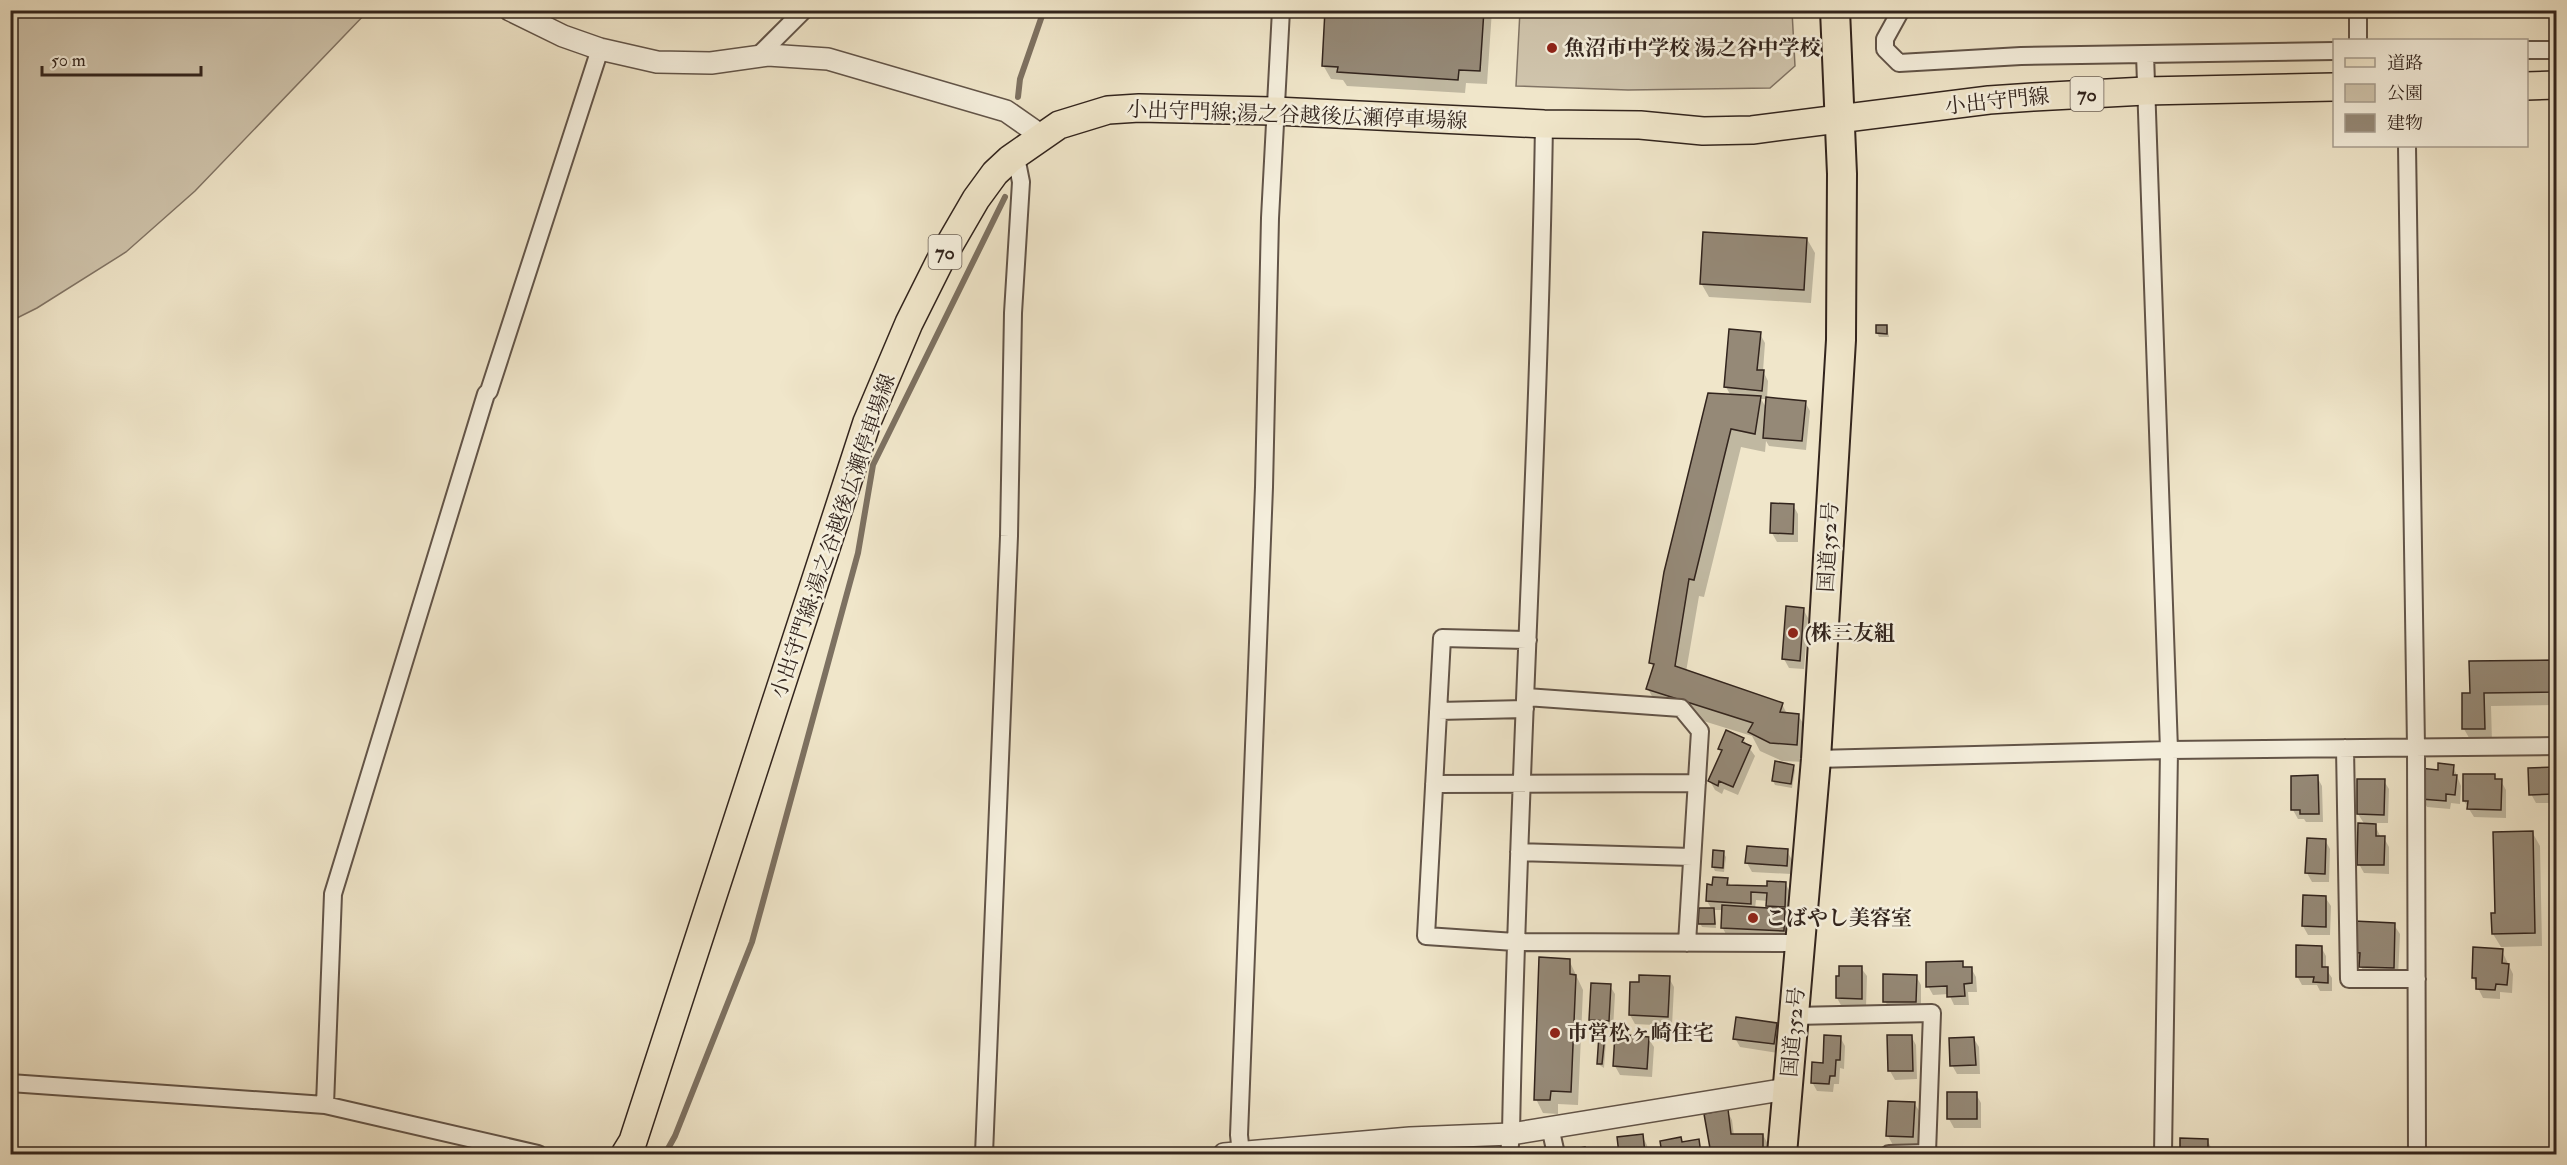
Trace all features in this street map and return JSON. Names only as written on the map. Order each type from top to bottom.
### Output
[{"type":"highway","name":"国道352号","points":[[1782,1155],[1816,759],[1841,340],[1841,120],[1835,10]]},
{"type":"main road","points":[[2528,86],[2556,85]]},
{"type":"main road","name":"小出守門線","points":[[1841,120],[1989,100],[2145,91],[2333,87]]},
{"type":"main road","name":"小出守門線;湯之谷越後広瀬停車場線","points":[[625,1155],[633,1141],[867,422],[909,323],[940,261],[976,199],[995,173],[1011,159],[1059,125],[1108,110],[1139,108],[1275,111],[1544,124],[1640,125],[1713,131],[1752,130],[1841,120]]},
{"type":"street","points":[[510,10],[563,36],[600,49],[657,62],[684,64],[757,57],[798,56],[828,59],[908,80],[1006,111],[1042,136]]},
{"type":"street","points":[[757,57],[804,10]]},
{"type":"street","points":[[1281,10],[1270,218],[1264,487],[1239,1135],[1235,1154],[1410,1138],[1510,1144],[1550,1127],[1787,1089]]},
{"type":"street","points":[[1901,10],[1885,39],[1885,49],[1899,63],[2021,56],[2333,51]]},
{"type":"street","points":[[2358,10],[2358,39]]},
{"type":"street","points":[[325,1105],[333,894],[486,394],[489,392],[600,49]]},
{"type":"street","points":[[2528,50],[2556,50]]},
{"type":"street","points":[[2145,54],[2169,750],[2163,1155]]},
{"type":"street","points":[[1510,1144],[1544,124]]},
{"type":"street","points":[[2407,147],[2416,747],[2417,1155]]},
{"type":"street","points":[[984,1155],[1009,536],[1013,314],[1020,182],[1018,167],[1011,159]]},
{"type":"street","points":[[1528,640],[1442,638],[1426,936],[1515,942],[1801,943]]},
{"type":"street","points":[[1438,711],[1526,703],[1681,708],[1700,731],[1687,943]]},
{"type":"street","points":[[1816,759],[2169,750],[2556,746]]},
{"type":"street","points":[[2345,748],[2349,979],[2417,979]]},
{"type":"street","points":[[1434,784],[1697,783]]},
{"type":"street","points":[[1519,852],[1692,856]]},
{"type":"street","points":[[1794,1016],[1932,1013],[1928,1153],[1890,1155]]},
{"type":"street","points":[[10,1083],[325,1105],[538,1155]]},
{"type":"street","points":[[1550,1127],[1556,1155]]},
{"type":"green space","points":[[11,10],[368,11],[195,191],[126,252],[37,308],[11,321]]},
{"type":"green space","points":[[1520,11],[1792,11],[1795,66],[1770,88],[1628,90],[1516,86]]},
{"type":"building","points":[[1325,10],[1484,10],[1480,71],[1459,70],[1458,80],[1337,72],[1338,67],[1322,66]]},
{"type":"building","points":[[1703,232],[1807,238],[1804,290],[1700,284]]},
{"type":"building","points":[[1876,325],[1887,325],[1887,334],[1876,333]]},
{"type":"building","points":[[1729,329],[1761,332],[1757,370],[1764,370],[1762,391],[1724,387]]},
{"type":"building","points":[[1708,393],[1761,396],[1755,434],[1731,429],[1694,580],[1689,579],[1675,666],[1783,703],[1780,712],[1799,714],[1797,745],[1770,743],[1748,732],[1753,723],[1646,689],[1654,664],[1649,663],[1664,572]]},
{"type":"building","points":[[1766,397],[1806,401],[1802,441],[1763,438]]},
{"type":"building","points":[[1771,503],[1794,504],[1793,534],[1770,533]]},
{"type":"building","name":"(株三友組","points":[[1786,606],[1804,608],[1800,661],[1782,659]]},
{"type":"building","points":[[2556,660],[2556,692],[2484,693],[2485,729],[2462,729],[2462,693],[2470,693],[2469,661]]},
{"type":"building","points":[[1726,730],[1744,738],[1742,742],[1751,746],[1733,787],[1719,781],[1718,786],[1708,781],[1722,750],[1718,749]]},
{"type":"building","points":[[1775,761],[1794,765],[1791,784],[1772,781]]},
{"type":"building","points":[[2438,763],[2454,765],[2453,775],[2457,775],[2455,795],[2446,794],[2446,801],[2421,799],[2420,768],[2438,770]]},
{"type":"building","points":[[2556,767],[2556,794],[2529,795],[2528,768]]},
{"type":"building","points":[[2463,774],[2495,774],[2495,779],[2502,779],[2501,810],[2467,809],[2468,801],[2463,801]]},
{"type":"building","points":[[2318,775],[2319,814],[2300,814],[2300,810],[2291,810],[2291,776]]},
{"type":"building","points":[[2357,779],[2385,779],[2384,815],[2357,814]]},
{"type":"building","points":[[2358,823],[2376,824],[2376,836],[2385,836],[2384,865],[2357,865]]},
{"type":"building","points":[[2533,831],[2535,933],[2492,934],[2491,913],[2495,913],[2493,832]]},
{"type":"building","points":[[2307,838],[2326,839],[2325,874],[2305,873]]},
{"type":"building","points":[[1747,846],[1788,849],[1787,866],[1745,863]]},
{"type":"building","points":[[1713,850],[1724,851],[1723,868],[1712,867]]},
{"type":"building","points":[[1713,877],[1728,878],[1727,885],[1767,886],[1767,881],[1786,882],[1785,907],[1766,906],[1767,893],[1751,892],[1751,904],[1706,901],[1707,884],[1712,885]]},
{"type":"building","points":[[2303,895],[2326,896],[2326,927],[2302,926]]},
{"type":"building","name":"こばやし美容室","points":[[1722,905],[1785,909],[1784,931],[1721,928]]},
{"type":"building","points":[[1699,908],[1714,908],[1715,924],[1698,924]]},
{"type":"building","points":[[2354,921],[2395,923],[2394,968],[2359,967],[2360,953],[2352,952]]},
{"type":"building","points":[[2296,945],[2322,946],[2322,967],[2328,967],[2328,983],[2313,982],[2314,977],[2296,977]]},
{"type":"building","points":[[2473,947],[2503,949],[2502,963],[2509,964],[2507,985],[2496,984],[2495,990],[2476,989],[2476,978],[2472,978]]},
{"type":"building","name":"市営松ヶ崎住宅","points":[[1539,957],[1570,959],[1570,974],[1576,975],[1571,1092],[1551,1091],[1550,1100],[1534,1100]]},
{"type":"building","points":[[1963,961],[1963,967],[1972,967],[1972,983],[1964,984],[1965,996],[1947,997],[1947,986],[1926,987],[1926,962]]},
{"type":"building","points":[[1839,966],[1862,966],[1862,999],[1836,998],[1836,976],[1839,976]]},
{"type":"building","points":[[1883,974],[1917,975],[1916,1002],[1883,1002]]},
{"type":"building","points":[[1639,975],[1670,976],[1668,1017],[1629,1015],[1630,982],[1639,982]]},
{"type":"building","points":[[1591,983],[1611,984],[1609,1021],[1589,1020]]},
{"type":"building","points":[[1736,1017],[1777,1023],[1774,1044],[1733,1039]]},
{"type":"building","points":[[1615,1034],[1649,1037],[1647,1069],[1613,1066]]},
{"type":"building","points":[[1599,1035],[1605,1035],[1602,1064],[1597,1064]]},
{"type":"building","points":[[1824,1035],[1841,1036],[1840,1060],[1836,1060],[1835,1076],[1830,1076],[1829,1084],[1811,1083],[1812,1062],[1823,1063]]},
{"type":"building","points":[[1887,1035],[1912,1035],[1913,1071],[1888,1071]]},
{"type":"building","points":[[1974,1037],[1976,1065],[1950,1066],[1949,1038]]},
{"type":"building","points":[[1947,1092],[1977,1092],[1977,1119],[1947,1119]]},
{"type":"building","points":[[1888,1101],[1915,1102],[1913,1137],[1886,1136]]},
{"type":"building","points":[[1728,1109],[1731,1134],[1763,1134],[1763,1154],[1711,1154],[1704,1114]]},
{"type":"building","points":[[1643,1134],[1645,1154],[1619,1154],[1617,1137]]},
{"type":"building","points":[[1681,1137],[1682,1142],[1699,1139],[1701,1154],[1662,1154],[1660,1141]]},
{"type":"building","points":[[2180,1138],[2208,1139],[2208,1154],[2180,1154]]},
{"type":"building","points":[[1585,1147],[1586,1153],[1606,1149],[1607,1154],[1566,1154],[1566,1151]]},
{"type":"waterway","points":[[1018,97],[1020,79],[1044,10]]},
{"type":"waterway","points":[[665,1154],[675,1136],[752,942],[858,553],[873,465],[1005,197]]},
{"type":"place","name":"魚沼市中学校 湯之谷中学校","points":[[1552,48]]},
{"type":"place","name":"(株三友組","points":[[1793,633]]},
{"type":"place","name":"こばやし美容室","points":[[1753,918]]},
{"type":"place","name":"市営松ヶ崎住宅","points":[[1555,1033]]}]
